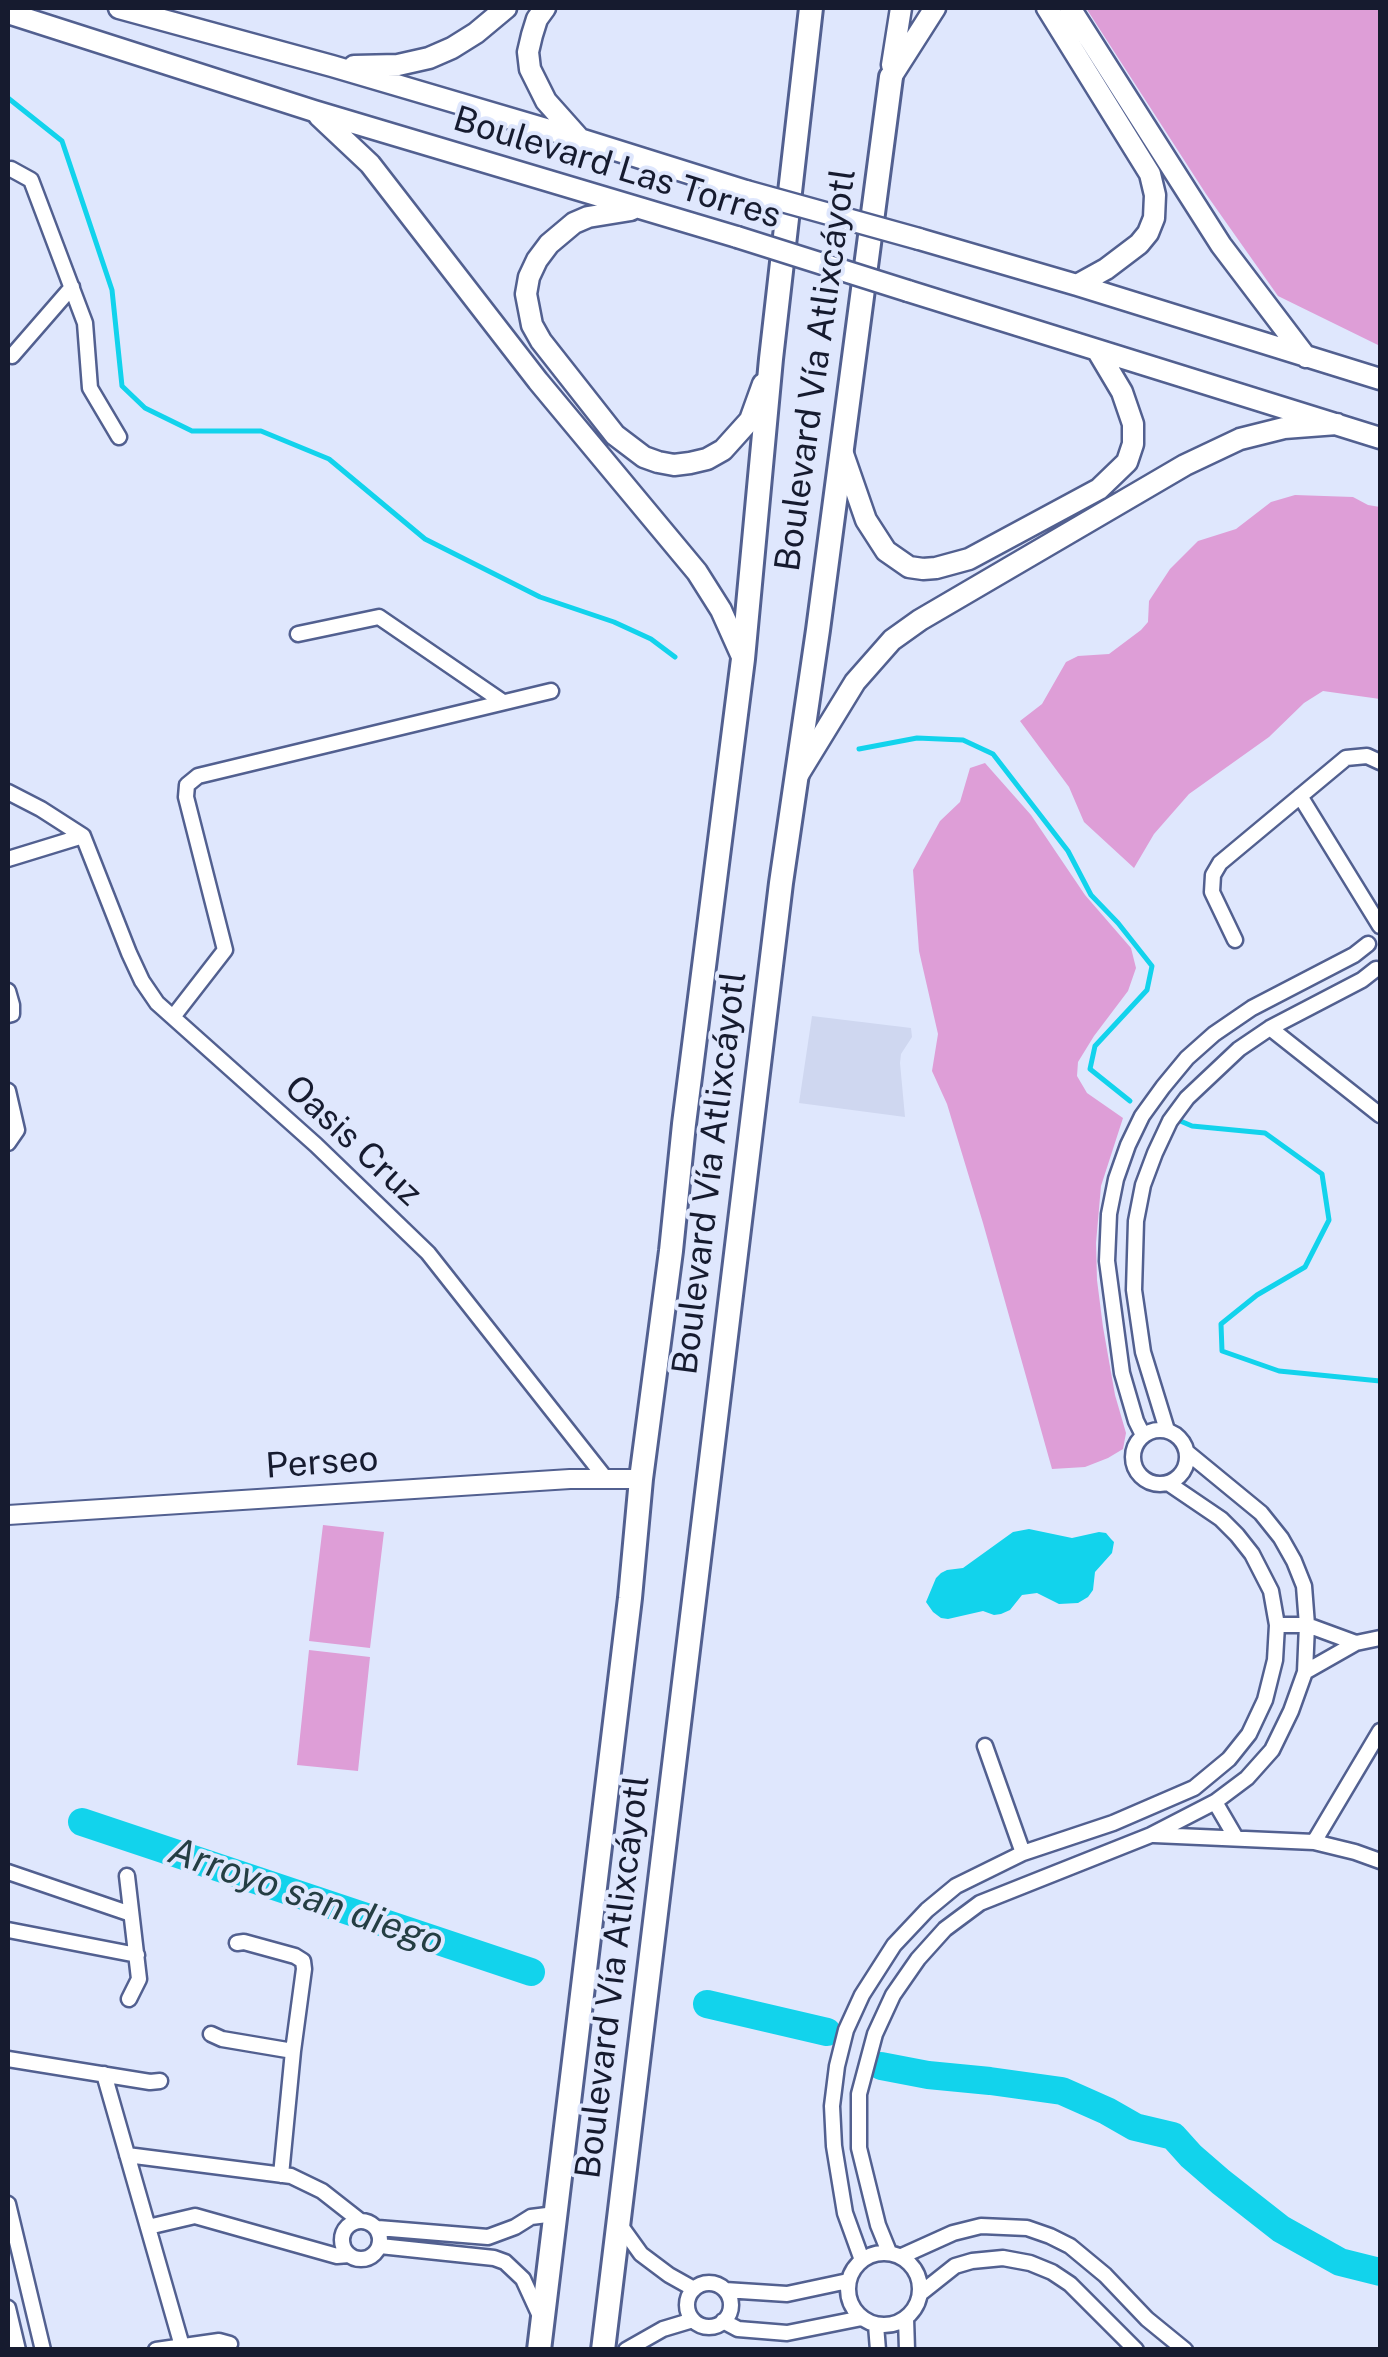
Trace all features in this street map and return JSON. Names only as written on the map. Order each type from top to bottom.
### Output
[{"type":"main road","name":"Boulevard Las Torres","points":[[119,8],[332,66],[746,191],[1076,285],[1380,379]]},
{"type":"main road","points":[[332,66],[398,65],[429,58],[476,33],[506,8]]},
{"type":"main road","points":[[546,8],[532,35],[528,52],[530,70],[546,101],[580,139]]},
{"type":"main road","name":"Boulevard Vía Atlixcáyotl","points":[[539,2350],[742,659],[771,359],[812,8]]},
{"type":"main road","name":"Boulevard Vía Atlixcáyotl","points":[[602,2350],[781,883],[901,8]]},
{"type":"main road","points":[[890,77],[935,8]]},
{"type":"main road","points":[[1047,8],[1150,174],[1156,195],[1154,218],[1139,244],[1106,270],[1076,285]]},
{"type":"main road","points":[[1070,8],[1221,245],[1306,358]]},
{"type":"main road","name":"Boulevard Las Torres","points":[[16,12],[314,112],[736,237],[1380,438]]},
{"type":"main road","points":[[314,112],[370,164],[538,381],[697,572],[721,610],[742,659]]},
{"type":"main road","points":[[636,209],[588,218],[562,232],[537,260],[526,294],[532,325],[541,341],[615,435],[644,458],[658,462],[674,465],[707,459],[723,450],[750,420],[771,359]]},
{"type":"main road","points":[[841,448],[866,520],[886,551],[909,567],[922,569],[969,560],[1099,490],[1127,462],[1133,444],[1133,424],[1122,392],[1098,350]]},
{"type":"main road","points":[[797,777],[855,682],[892,640],[920,620],[1185,465],[1240,439],[1284,428],[1337,424]]},
{"type":"street","points":[[9,169],[31,180],[85,323],[90,388],[119,437]]},
{"type":"street","points":[[12,356],[72,288]]},
{"type":"street","points":[[298,634],[378,618],[503,702]]},
{"type":"street","points":[[173,1017],[224,950],[186,797],[187,785],[198,776],[551,691]]},
{"type":"street","points":[[1236,940],[1212,892],[1213,875],[1220,862],[1346,758],[1367,756],[1380,762]]},
{"type":"street","points":[[8,792],[83,836]]},
{"type":"street","points":[[1167,1430],[1143,1352],[1134,1290],[1136,1221],[1143,1185],[1170,1121],[1187,1098],[1239,1049],[1378,970],[1369,958],[1368,944],[1380,926],[1300,796]]},
{"type":"street","points":[[8,859],[83,836]]},
{"type":"street","name":"Oasis Cruz","points":[[83,836],[142,981],[158,1003],[316,1145],[428,1253],[607,1480]]},
{"type":"street","points":[[1143,1435],[1122,1374],[1108,1260],[1109,1214],[1128,1145],[1163,1086],[1214,1034],[1252,1008],[1368,944]]},
{"type":"street","points":[[8,991],[12,1005],[12,1014],[8,1015]]},
{"type":"street","points":[[1270,1028],[1380,1114]]},
{"type":"street","points":[[8,1091],[17,1130],[8,1143]]},
{"type":"street","points":[[724,2321],[738,2329],[787,2333],[869,2322],[892,2325],[906,2318],[921,2293],[920,2278],[913,2266],[895,2254],[878,2225],[859,2148],[859,2094],[875,2034],[893,1995],[945,1929],[980,1903],[1151,1835],[1215,1802],[1247,1778],[1272,1750],[1291,1712],[1304,1672],[1304,1586],[1294,1560],[1261,1513],[1188,1453],[1181,1438],[1167,1430],[1154,1429],[1135,1444],[1132,1456],[1140,1476],[1158,1484],[1177,1479],[1188,1453]]},
{"type":"street","name":"Perseo","points":[[8,1515],[570,1479],[641,1479]]},
{"type":"street","points":[[862,2260],[846,2212],[833,2126],[834,2093],[846,2030],[862,1995],[894,1945],[956,1886],[1023,1853],[1113,1823],[1194,1788],[1229,1758],[1249,1734],[1266,1700],[1275,1660],[1277,1625],[1271,1591],[1238,1535],[1221,1518],[1168,1483]]},
{"type":"street","points":[[1277,1625],[1307,1625],[1356,1642]]},
{"type":"street","points":[[1304,1672],[1356,1642],[1380,1638]]},
{"type":"street","points":[[1314,1842],[1380,1732]]},
{"type":"street","points":[[985,1746],[1023,1853]]},
{"type":"street","points":[[1215,1802],[1236,1838]]},
{"type":"street","points":[[1078,1834],[1088,1861]]},
{"type":"street","points":[[1151,1835],[1314,1842],[1380,1862]]},
{"type":"street","points":[[8,1872],[131,1914]]},
{"type":"street","points":[[127,1876],[139,1979],[129,1998]]},
{"type":"street","points":[[8,1930],[136,1955]]},
{"type":"street","points":[[237,1943],[295,1956],[303,1962],[281,2175]]},
{"type":"street","points":[[212,2034],[293,2051]]},
{"type":"street","points":[[8,2059],[160,2081]]},
{"type":"street","points":[[104,2074],[182,2346]]},
{"type":"street","points":[[128,2155],[291,2176],[314,2186],[359,2220]]},
{"type":"street","points":[[8,2204],[44,2350]]},
{"type":"street","points":[[378,2228],[380,2246],[375,2254],[358,2259],[343,2248],[344,2230],[359,2220],[378,2228],[488,2237],[530,2216],[555,2214]]},
{"type":"street","points":[[148,2227],[194,2216],[338,2256],[349,2255]]},
{"type":"street","points":[[618,2222],[641,2254],[694,2289]]},
{"type":"street","points":[[878,2350],[869,2322],[853,2308],[848,2295],[853,2269],[874,2253],[895,2254],[981,2226],[1027,2228],[1070,2246],[1186,2350]]},
{"type":"street","points":[[380,2246],[505,2262],[523,2279],[542,2322]]},
{"type":"street","points":[[921,2293],[955,2266],[986,2258],[1030,2264],[1070,2284],[1136,2350]]},
{"type":"street","points":[[726,2290],[731,2306],[724,2321],[708,2327],[693,2320],[687,2304],[694,2289],[710,2283],[726,2290],[787,2294],[848,2281]]},
{"type":"street","points":[[8,2308],[18,2350]]},
{"type":"street","points":[[906,2318],[907,2350]]},
{"type":"street","points":[[626,2350],[663,2329],[693,2320]]},
{"type":"street","points":[[156,2350],[230,2344]]},
{"type":"shaded area","points":[[1086,8],[1380,8],[1380,346],[1278,296],[1206,194]]},
{"type":"shaded area","points":[[1295,495],[1353,497],[1380,507],[1380,699],[1323,691],[1304,703],[1269,737],[1189,794],[1154,834],[1134,868],[1084,822],[1069,787],[1020,721],[1042,704],[1066,662],[1078,656],[1109,654],[1141,630],[1148,622],[1149,601],[1170,569],[1198,541],[1236,529],[1271,502]]},
{"type":"shaded area","points":[[985,763],[1031,815],[1085,895],[1131,948],[1136,968],[1128,991],[1078,1062],[1077,1076],[1087,1093],[1123,1118],[1101,1186],[1096,1243],[1103,1327],[1126,1433],[1123,1449],[1085,1467],[1052,1469],[983,1223],[947,1104],[932,1071],[938,1034],[919,951],[913,870],[940,821],[960,802],[970,768]]},
{"type":"shaded area","points":[[812,1016],[911,1028],[912,1037],[900,1063],[905,1117],[799,1103]]},
{"type":"shaded area","points":[[323,1525],[384,1532],[370,1648],[309,1641]]},
{"type":"shaded area","points":[[309,1650],[370,1657],[358,1771],[297,1765]]},
{"type":"water","points":[[1029,1529],[1072,1538],[1106,1533],[1114,1542],[1112,1553],[1095,1572],[1088,1597],[1078,1603],[1059,1604],[1037,1593],[1022,1595],[1010,1610],[1001,1614],[983,1611],[948,1619],[933,1612],[926,1602],[941,1573],[963,1568],[1013,1532]]},
{"type":"waterway","points":[[8,98],[62,141],[112,290],[122,386],[145,408],[192,431],[261,431],[329,459],[425,539],[540,597],[651,639],[675,657]]},
{"type":"waterway","points":[[859,749],[917,738],[963,740],[993,754],[1068,851],[1091,895],[1152,966],[1147,990],[1095,1046],[1090,1069],[1130,1101]]},
{"type":"waterway","points":[[1178,1120],[1192,1126],[1265,1133],[1322,1174],[1329,1220],[1305,1267],[1257,1295],[1221,1324],[1222,1351],[1279,1371],[1380,1381]]},
{"type":"waterway","name":"Arroyo san diego","points":[[82,1822],[531,1972]]},
{"type":"waterway","points":[[707,2004],[827,2032]]},
{"type":"waterway","points":[[881,2066],[1062,2091],[1135,2127],[1173,2136],[1221,2182],[1281,2229],[1340,2262],[1380,2272]]}]
